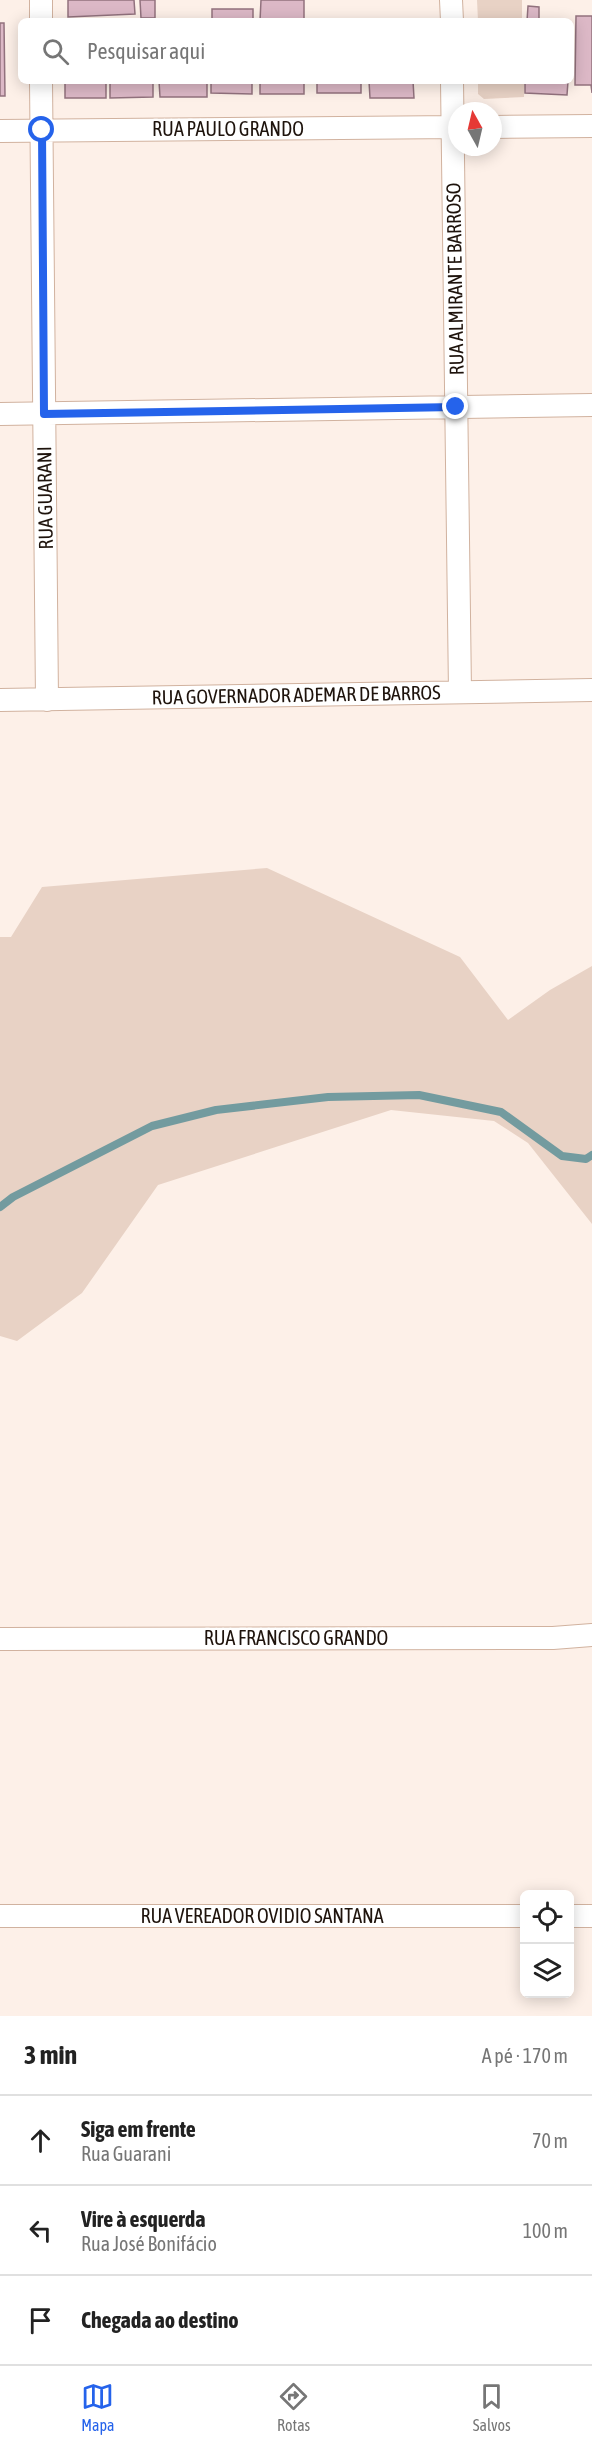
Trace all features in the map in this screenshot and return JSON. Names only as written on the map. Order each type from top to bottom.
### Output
[{"type":"street","points":[[41,0],[41,18]]},
{"type":"street","points":[[451,0],[452,18]]},
{"type":"street","name":"RUA GUARANI","points":[[41,84],[47,700]]},
{"type":"street","name":"RUA ALMIRANTE BARROSO","points":[[452,84],[453,102]]},
{"type":"street","points":[[502,127],[592,126]]},
{"type":"street","name":"RUA PAULO GRANDO","points":[[0,131],[448,127]]},
{"type":"street","name":"RUA ALMIRANTE BARROSO","points":[[455,156],[460,693]]},
{"type":"street","points":[[0,414],[592,405]]},
{"type":"street","name":"RUA GOVERNADOR ADEMAR DE BARROS","points":[[0,700],[592,690]]},
{"type":"street","name":"RUA FRANCISCO GRANDO","points":[[0,1639],[542,1638],[592,1635]]},
{"type":"street","name":"RUA VEREADOR OVIDIO SANTANA","points":[[0,1916],[520,1916]]},
{"type":"street","points":[[574,1916],[592,1916]]},
{"type":"shaded area","points":[[477,0],[522,0],[522,18],[478,18]]},
{"type":"shaded area","points":[[478,84],[524,84],[524,97],[484,99],[478,94]]},
{"type":"shaded area","points":[[267,868],[460,957],[508,1020],[550,990],[592,966],[592,1224],[528,1143],[494,1121],[391,1110],[158,1185],[82,1293],[17,1341],[0,1336],[0,937],[11,937],[42,887]]},
{"type":"building","points":[[68,0],[134,0],[135,14],[68,17]]},
{"type":"building","points":[[140,0],[155,0],[155,18],[141,18]]},
{"type":"building","points":[[261,0],[304,0],[304,18],[260,18]]},
{"type":"building","points":[[528,6],[539,7],[539,18],[527,18]]},
{"type":"building","points":[[212,9],[253,9],[253,18],[212,18]]},
{"type":"building","points":[[576,16],[592,16],[592,93],[591,85],[575,85]]},
{"type":"building","points":[[0,23],[4,23],[5,96],[0,96]]},
{"type":"building","points":[[65,84],[106,84],[106,98],[65,98]]},
{"type":"building","points":[[110,84],[153,84],[153,97],[110,98]]},
{"type":"building","points":[[159,84],[207,84],[207,97],[160,97]]},
{"type":"building","points":[[211,84],[252,84],[252,94],[211,93]]},
{"type":"building","points":[[260,84],[304,84],[304,94],[260,94]]},
{"type":"building","points":[[317,84],[361,84],[361,93],[317,93]]},
{"type":"building","points":[[369,84],[413,84],[414,98],[370,98]]},
{"type":"building","points":[[525,84],[568,84],[567,95],[525,93]]},
{"type":"waterway","points":[[0,1207],[13,1197],[152,1126],[216,1110],[328,1097],[419,1095],[501,1112],[562,1156],[586,1159],[592,1155]]},
{"type":"route","points":[[42,130],[44,414],[456,407]]}]
